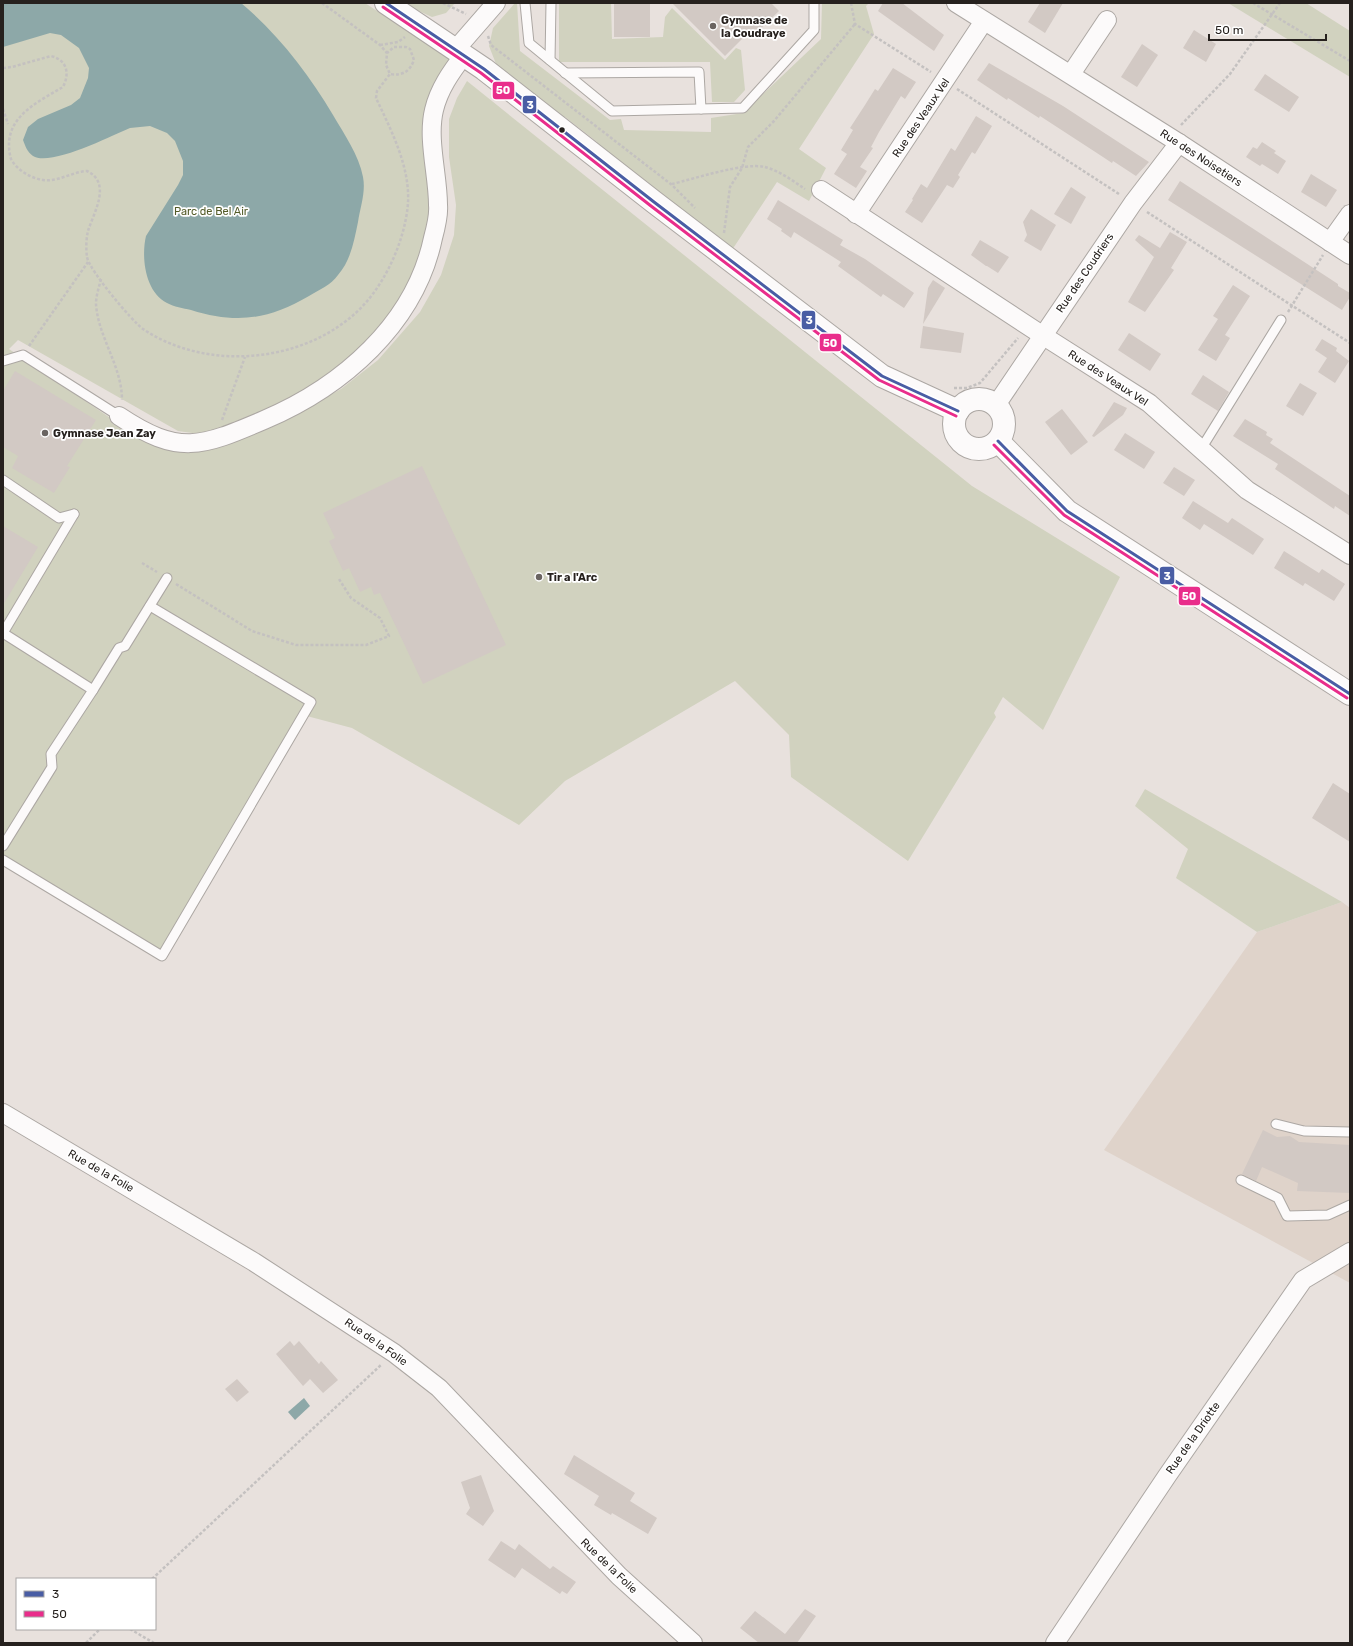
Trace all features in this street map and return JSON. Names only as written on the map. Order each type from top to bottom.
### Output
[{"type":"street","points":[[386,3],[484,69],[654,202],[882,376],[958,411]]},
{"type":"street","points":[[119,416],[158,437],[175,443],[205,443],[303,402],[341,376],[376,343],[406,305],[425,268],[436,227],[438,206],[432,128],[433,111],[439,94],[460,52],[496,3]]},
{"type":"street","name":"Rue des Noisetiers","points":[[956,3],[1174,140],[1350,255]]},
{"type":"street","points":[[1070,74],[1107,20]]},
{"type":"street","name":"Rue des Veaux Vel","points":[[856,214],[984,21]]},
{"type":"street","name":"Rue des Coudriers","points":[[996,405],[1174,140]]},
{"type":"street","name":"Rue des Veaux Vel","points":[[825,192],[1042,336],[1149,403],[1247,490],[1350,555]]},
{"type":"street","points":[[1330,242],[1350,214]]},
{"type":"street","points":[[980,399],[989,400],[996,405],[1002,413],[1004,423],[1003,433],[998,441],[984,449],[968,446],[956,435],[954,426],[958,411],[964,404],[971,400],[980,399]]},
{"type":"street","points":[[998,441],[1067,511],[1350,694]]},
{"type":"street","name":"Rue de la Folie","points":[[3,1113],[248,1258],[394,1353],[439,1388],[619,1576],[693,1643]]},
{"type":"street","name":"Rue de la Driotte","points":[[1055,1643],[1167,1476],[1304,1280],[1350,1252]]},
{"type":"lane","points":[[525,3],[529,44],[612,111],[743,108],[814,30],[814,3]]},
{"type":"lane","points":[[550,60],[551,3]]},
{"type":"lane","points":[[565,73],[700,72],[701,109]]},
{"type":"lane","points":[[1201,450],[1281,320]]},
{"type":"lane","points":[[3,361],[23,355],[119,416]]},
{"type":"lane","points":[[3,480],[59,518],[74,514],[3,633],[93,690]]},
{"type":"lane","points":[[3,846],[52,767],[51,754],[119,648],[125,646],[167,578]]},
{"type":"lane","points":[[3,860],[162,956],[311,702],[150,606]]},
{"type":"lane","points":[[1276,1124],[1304,1131],[1350,1132]]},
{"type":"lane","points":[[1241,1180],[1278,1198],[1287,1216],[1328,1215],[1350,1205]]},
{"type":"path","points":[[322,3],[380,45],[387,53]]},
{"type":"path","points":[[443,3],[471,17]]},
{"type":"path","points":[[718,231],[724,236],[730,188],[742,168],[748,147],[774,121],[854,24],[852,3]]},
{"type":"path","points":[[1253,3],[1350,62]]},
{"type":"path","points":[[1174,140],[1230,74],[1280,3]]},
{"type":"path","points":[[854,24],[945,81],[1133,202],[1292,307],[1350,343]]},
{"type":"path","points":[[487,30],[491,45],[672,185],[698,210]]},
{"type":"path","points":[[380,45],[398,42],[407,35]]},
{"type":"path","points":[[394,47],[406,47],[410,49],[414,60],[408,71],[399,74],[390,74],[386,65],[387,53],[394,47]]},
{"type":"path","points":[[3,68],[12,67],[51,56],[57,57],[62,61],[68,73],[63,87],[18,113]]},
{"type":"path","points":[[88,262],[128,314],[142,328],[171,345],[195,351],[245,357],[290,349],[332,331],[365,304],[386,274],[394,255],[408,203],[408,185],[398,146],[376,98],[377,91],[390,74]]},
{"type":"path","points":[[3,109],[8,124]]},
{"type":"path","points":[[6,130],[8,124],[13,119]]},
{"type":"path","points":[[5,140],[7,153],[12,162],[20,170],[31,177],[44,180],[59,179],[80,171],[87,171],[93,174],[101,187],[100,196],[88,234],[88,262],[23,355]]},
{"type":"path","points":[[672,185],[742,168],[763,167],[778,172],[814,194],[825,192]]},
{"type":"path","points":[[1281,320],[1292,307],[1330,242]]},
{"type":"path","points":[[101,279],[96,303],[103,333],[121,387],[122,398],[119,416]]},
{"type":"path","points":[[949,388],[967,388],[980,383],[1028,326]]},
{"type":"path","points":[[222,437],[222,423],[225,409],[245,357]]},
{"type":"path","points":[[142,563],[252,631],[296,645],[366,645],[389,636],[380,618],[352,598],[339,579]]},
{"type":"path","points":[[153,1578],[394,1353]]},
{"type":"path","points":[[86,1643],[99,1630]]},
{"type":"path","points":[[132,1630],[154,1643]]},
{"type":"shaded area","points":[[1342,902],[1350,908],[1350,1283],[1104,1150],[1257,932]]},
{"type":"green space","name":"Parc de Bel Air","points":[[3,3],[365,3],[457,64],[439,94],[437,184],[425,268],[359,362],[221,437],[178,431],[18,340],[9,349],[144,441],[217,448],[270,428],[341,389],[378,360],[420,312],[441,275],[454,235],[456,205],[449,157],[449,119],[457,98],[467,81],[972,486],[1120,577],[1043,730],[1003,697],[994,713],[996,717],[908,861],[791,777],[789,735],[735,681],[565,781],[519,825],[352,728],[303,715],[162,956],[3,860]]},
{"type":"green space","points":[[401,3],[455,3],[446,13],[432,17]]},
{"type":"green space","points":[[515,3],[517,3],[520,51],[610,120],[621,119],[624,130],[711,132],[711,118],[743,113],[821,39],[822,3],[869,3],[866,6],[874,34],[799,149],[826,168],[809,201],[777,182],[732,250],[594,146],[597,142],[565,117],[561,121],[498,69],[489,46],[493,28]]},
{"type":"green space","points":[[559,3],[611,3],[612,39],[663,37],[665,17],[672,8],[725,60],[736,48],[741,50],[745,90],[734,102],[712,102],[710,62],[559,62]]},
{"type":"green space","points":[[1228,3],[1306,3],[1350,31],[1350,77]]},
{"type":"green space","points":[[1145,789],[1342,902],[1257,932],[1176,878],[1188,849],[1135,806]]},
{"type":"water","points":[[3,3],[241,3],[280,41],[314,84],[355,153],[361,169],[364,183],[355,236],[346,263],[335,279],[325,287],[294,304],[266,315],[252,317],[237,318],[207,314],[173,306],[160,298],[149,283],[146,273],[144,254],[146,236],[183,175],[183,161],[175,141],[167,133],[150,126],[130,128],[66,154],[41,158],[33,156],[26,148],[23,140],[28,127],[38,119],[71,105],[80,98],[88,78],[89,68],[79,48],[61,35],[50,33],[3,47]]},
{"type":"water","points":[[304,1398],[310,1406],[295,1420],[288,1412]]},
{"type":"building","points":[[614,3],[650,3],[650,37],[614,37]]},
{"type":"building","name":"Gymnase de la Coudraye","points":[[672,3],[771,3],[779,11],[753,36],[749,32],[725,56]]},
{"type":"building","points":[[883,3],[902,3],[944,35],[934,51],[878,11]]},
{"type":"building","points":[[1040,3],[1063,3],[1045,33],[1028,22]]},
{"type":"building","points":[[1194,30],[1216,44],[1206,62],[1183,48]]},
{"type":"building","points":[[1142,44],[1158,55],[1137,87],[1121,77]]},
{"type":"building","points":[[989,63],[1063,106],[1149,162],[1136,176],[1113,161],[1112,163],[1040,116],[1039,118],[1008,98],[1007,100],[977,80]]},
{"type":"building","points":[[893,68],[916,82],[905,99],[901,96],[879,132],[871,147],[873,148],[860,167],[867,171],[856,188],[834,174],[847,154],[841,150],[853,130],[850,128],[875,89],[878,91]]},
{"type":"building","points":[[1265,74],[1299,97],[1289,112],[1254,90]]},
{"type":"building","points":[[976,116],[992,126],[975,154],[972,152],[958,175],[960,177],[953,188],[947,185],[922,223],[905,212],[921,184],[927,188],[951,148],[955,151]]},
{"type":"building","points":[[1262,142],[1276,151],[1274,153],[1286,161],[1278,174],[1262,164],[1260,166],[1246,157],[1253,147],[1257,149]]},
{"type":"building","points":[[1311,174],[1337,190],[1326,207],[1301,192]]},
{"type":"building","points":[[1180,181],[1350,293],[1350,297],[1342,310],[1168,200]]},
{"type":"building","points":[[1071,187],[1086,197],[1071,224],[1054,214]]},
{"type":"building","points":[[778,200],[843,240],[840,245],[865,259],[914,293],[904,308],[883,294],[881,297],[838,266],[841,262],[794,232],[791,238],[781,231],[782,229],[767,219]]},
{"type":"building","points":[[1031,209],[1056,225],[1041,251],[1024,241],[1027,235],[1023,222]]},
{"type":"building","points":[[1170,232],[1187,242],[1171,268],[1174,270],[1145,312],[1128,302],[1154,257],[1135,240],[1139,235],[1160,248]]},
{"type":"building","points":[[980,240],[1009,257],[998,273],[971,255]]},
{"type":"building","points":[[933,280],[945,288],[923,324],[928,288]]},
{"type":"building","points":[[1233,285],[1250,296],[1225,335],[1230,338],[1216,361],[1198,350],[1218,319],[1213,316]]},
{"type":"building","points":[[923,326],[964,333],[961,353],[920,348]]},
{"type":"building","points":[[1129,333],[1161,354],[1150,371],[1118,350]]},
{"type":"building","points":[[1322,339],[1337,348],[1336,351],[1349,361],[1335,383],[1318,372],[1327,358],[1315,350]]},
{"type":"building","name":"Gymnase Jean Zay","points":[[15,371],[96,420],[67,466],[70,467],[54,493],[12,468],[18,456],[3,447],[3,391]]},
{"type":"building","points":[[1203,375],[1229,392],[1218,411],[1191,394]]},
{"type":"building","points":[[1300,383],[1317,393],[1303,416],[1286,406]]},
{"type":"building","points":[[1114,402],[1127,408],[1123,415],[1094,437],[1092,436]]},
{"type":"building","points":[[1062,409],[1088,442],[1071,455],[1045,422]]},
{"type":"building","points":[[1245,419],[1267,432],[1266,435],[1273,439],[1270,443],[1350,496],[1350,516],[1335,506],[1334,509],[1275,469],[1278,464],[1233,436]]},
{"type":"building","points":[[1125,433],[1155,452],[1144,469],[1114,450]]},
{"type":"building","points":[[422,466],[506,645],[423,684],[380,593],[374,595],[371,587],[360,592],[349,568],[343,571],[329,541],[335,538],[323,513]]},
{"type":"building","points":[[1174,467],[1195,480],[1184,496],[1163,483]]},
{"type":"building","points":[[1193,501],[1228,523],[1232,518],[1264,539],[1253,555],[1204,524],[1200,530],[1182,518]]},
{"type":"building","points":[[3,526],[38,547],[3,605]]},
{"type":"building","points":[[1284,551],[1319,573],[1322,569],[1345,584],[1334,601],[1305,583],[1303,586],[1274,568]]},
{"type":"building","points":[[1333,783],[1350,794],[1350,842],[1312,818]]},
{"type":"building","points":[[1263,1130],[1277,1137],[1290,1136],[1299,1142],[1350,1145],[1350,1193],[1297,1191],[1298,1183],[1262,1167],[1256,1181],[1242,1174]]},
{"type":"building","points":[[290,1341],[294,1346],[299,1341],[319,1364],[321,1361],[338,1380],[323,1393],[310,1379],[303,1386],[276,1354]]},
{"type":"building","points":[[237,1379],[249,1392],[237,1402],[225,1389]]},
{"type":"building","points":[[574,1455],[635,1493],[630,1501],[657,1518],[648,1534],[612,1513],[611,1515],[594,1505],[599,1496],[564,1474]]},
{"type":"building","points":[[481,1475],[494,1511],[483,1526],[466,1514],[470,1508],[461,1482]]},
{"type":"building","points":[[501,1541],[515,1550],[519,1544],[550,1569],[553,1566],[576,1582],[567,1594],[562,1591],[560,1594],[522,1568],[515,1578],[488,1560]]},
{"type":"building","points":[[805,1609],[816,1616],[797,1643],[759,1643],[740,1628],[755,1611],[785,1634]]},
{"type":"transit line","name":"3","points":[[386,3],[484,69],[654,202],[882,376],[958,411]]},
{"type":"transit line","name":"50","points":[[383,7],[481,73],[651,206],[879,380],[956,416]]},
{"type":"transit line","name":"3","points":[[998,441],[1067,511],[1350,694]]},
{"type":"transit line","name":"50","points":[[994,445],[1064,515],[1347,698]]},
{"type":"place","name":"Gymnase de la Coudraye","points":[[713,26]]},
{"type":"place","name":"Gymnase Jean Zay","points":[[45,433]]},
{"type":"place","name":"Tir a l'Arc","points":[[539,577]]}]
